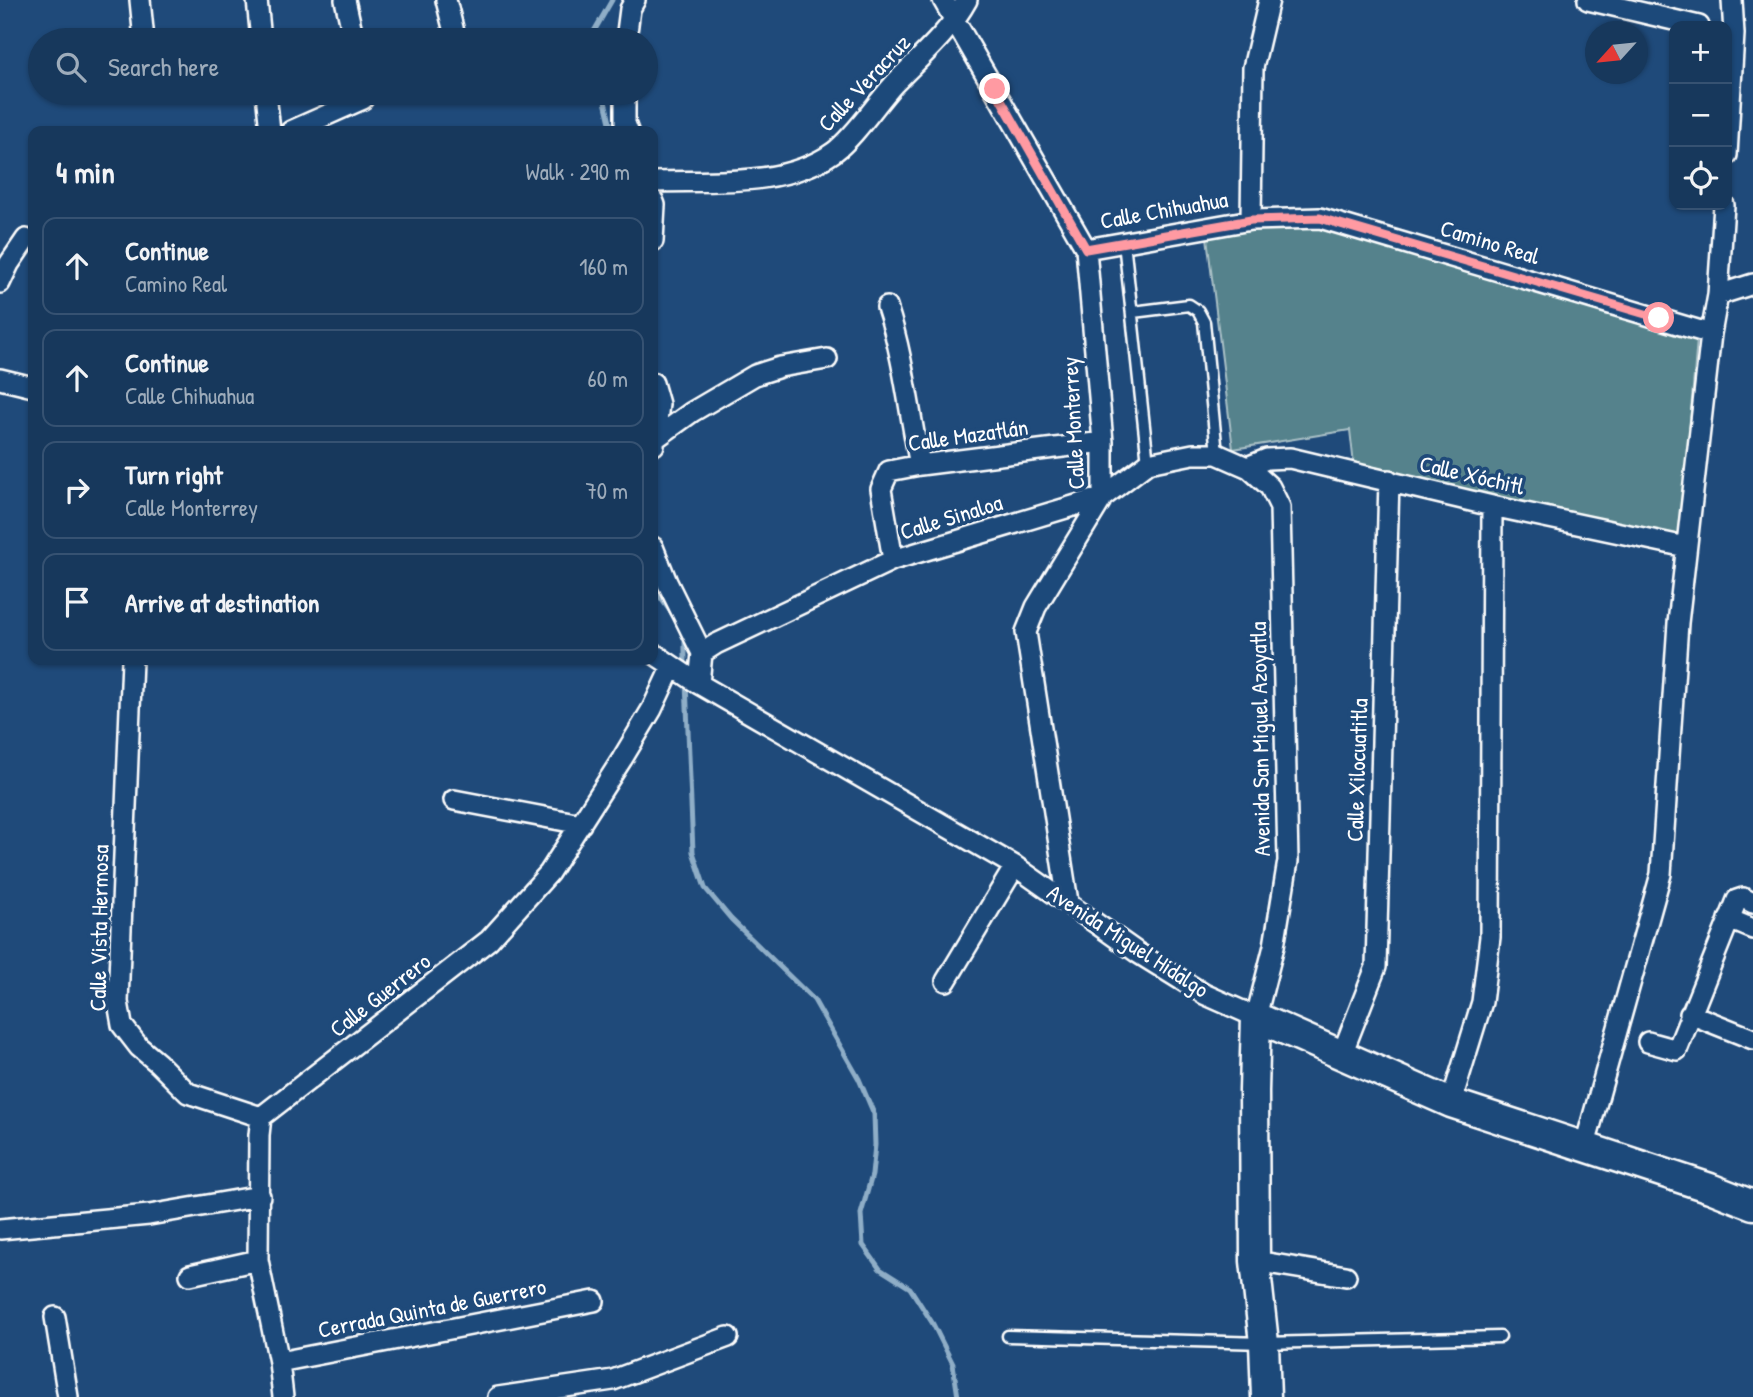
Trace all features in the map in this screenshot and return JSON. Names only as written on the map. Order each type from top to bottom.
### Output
[{"type":"street","points":[[140,0],[143,28]]},
{"type":"street","points":[[257,0],[260,28]]},
{"type":"street","points":[[345,0],[351,28]]},
{"type":"street","points":[[446,0],[453,28]]},
{"type":"street","points":[[628,28],[630,9],[635,0]]},
{"type":"street","name":"Calle Monterrey","points":[[943,0],[1086,249],[1103,442],[1103,497],[1036,607],[1026,632],[1068,902]]},
{"type":"street","name":"Calle Veracruz","points":[[658,182],[767,178],[806,169],[835,151],[872,107],[956,20],[967,0]]},
{"type":"street","points":[[1251,220],[1253,68],[1269,0]]},
{"type":"street","points":[[1588,0],[1678,21]]},
{"type":"street","points":[[1731,21],[1732,0]]},
{"type":"street","points":[[1727,147],[1729,84]]},
{"type":"street","points":[[267,105],[269,126]]},
{"type":"street","points":[[302,126],[350,105]]},
{"type":"street","points":[[625,105],[626,126]]},
{"type":"street","points":[[1585,1145],[1661,874],[1686,547],[1718,295],[1724,210]]},
{"type":"street","name":"Camino Real","points":[[1251,220],[1320,218],[1711,334]]},
{"type":"street","name":"Calle Chihuahua","points":[[1086,249],[1251,220]]},
{"type":"street","points":[[0,283],[26,239]]},
{"type":"street","points":[[1718,295],[1753,284]]},
{"type":"street","points":[[887,307],[898,341],[920,465]]},
{"type":"street","points":[[658,441],[692,412],[755,375],[780,367],[827,359]]},
{"type":"street","points":[[0,379],[28,386]]},
{"type":"street","name":"Calle Mazatlán","points":[[893,560],[881,489],[889,471],[1103,442]]},
{"type":"street","name":"Calle Sinaloa","points":[[702,653],[893,560],[1103,497],[1148,463],[1193,454],[1217,454],[1248,468]]},
{"type":"street","name":"Calle Xóchitl","points":[[1248,468],[1267,459],[1290,458],[1492,506],[1686,547]]},
{"type":"street","name":"Avenida San Miguel Azoyatla","points":[[1248,468],[1270,487],[1280,507],[1288,860],[1274,946],[1256,1017]]},
{"type":"street","name":"Calle Xilocuatitla","points":[[1342,1054],[1376,967],[1389,480]]},
{"type":"street","points":[[1451,1102],[1482,1002],[1490,937],[1492,506]]},
{"type":"street","points":[[658,560],[702,653],[699,684]]},
{"type":"street","name":"Avenida Miguel Hidalgo","points":[[658,656],[699,684],[1015,866],[1138,953],[1193,987],[1451,1102],[1585,1145],[1753,1205]]},
{"type":"street","name":"Calle Vista Hermosa","points":[[132,665],[118,1002],[122,1025],[139,1047],[188,1093],[261,1117]]},
{"type":"street","name":"Calle Guerrero","points":[[261,1117],[489,940],[549,873],[652,709],[672,666]]},
{"type":"street","points":[[454,800],[581,824]]},
{"type":"street","points":[[946,981],[1015,866]]},
{"type":"street","points":[[1648,1042],[1677,1050],[1729,919],[1740,899],[1753,903]]},
{"type":"street","points":[[1729,919],[1753,929]]},
{"type":"street","points":[[1690,1014],[1753,1039]]},
{"type":"street","points":[[1256,1017],[1255,1261],[1264,1343],[1266,1397]]},
{"type":"street","points":[[261,1117],[258,1260],[279,1362],[283,1397]]},
{"type":"street","points":[[0,1229],[149,1215],[260,1196]]},
{"type":"street","points":[[190,1275],[258,1260]]},
{"type":"street","points":[[1255,1261],[1346,1276]]},
{"type":"street","name":"Cerrada Quinta de Guerrero","points":[[279,1362],[594,1301]]},
{"type":"street","points":[[55,1317],[68,1397]]},
{"type":"street","points":[[498,1397],[613,1380],[728,1337]]},
{"type":"lane","points":[[1125,242],[1148,463]]},
{"type":"lane","points":[[1133,312],[1189,304],[1198,311],[1204,322],[1217,454]]},
{"type":"lane","points":[[1008,1336],[1264,1343],[1500,1337]]},
{"type":"green space","points":[[1326,222],[1697,339],[1680,543],[1354,465],[1350,430],[1233,449],[1206,229]]},
{"type":"waterway","points":[[596,28],[612,0]]},
{"type":"waterway","points":[[606,105],[611,126]]},
{"type":"waterway","points":[[658,594],[675,618]]},
{"type":"waterway","points":[[682,634],[685,639],[685,669]]},
{"type":"waterway","points":[[686,682],[693,852],[705,888],[731,919],[814,1000],[859,1079],[874,1114],[875,1145],[872,1175],[861,1214],[863,1245],[880,1269],[910,1288],[933,1324],[953,1364],[958,1397]]},
{"type":"route","points":[[995,89],[1086,249],[1251,220],[1320,218],[1659,318]]}]
